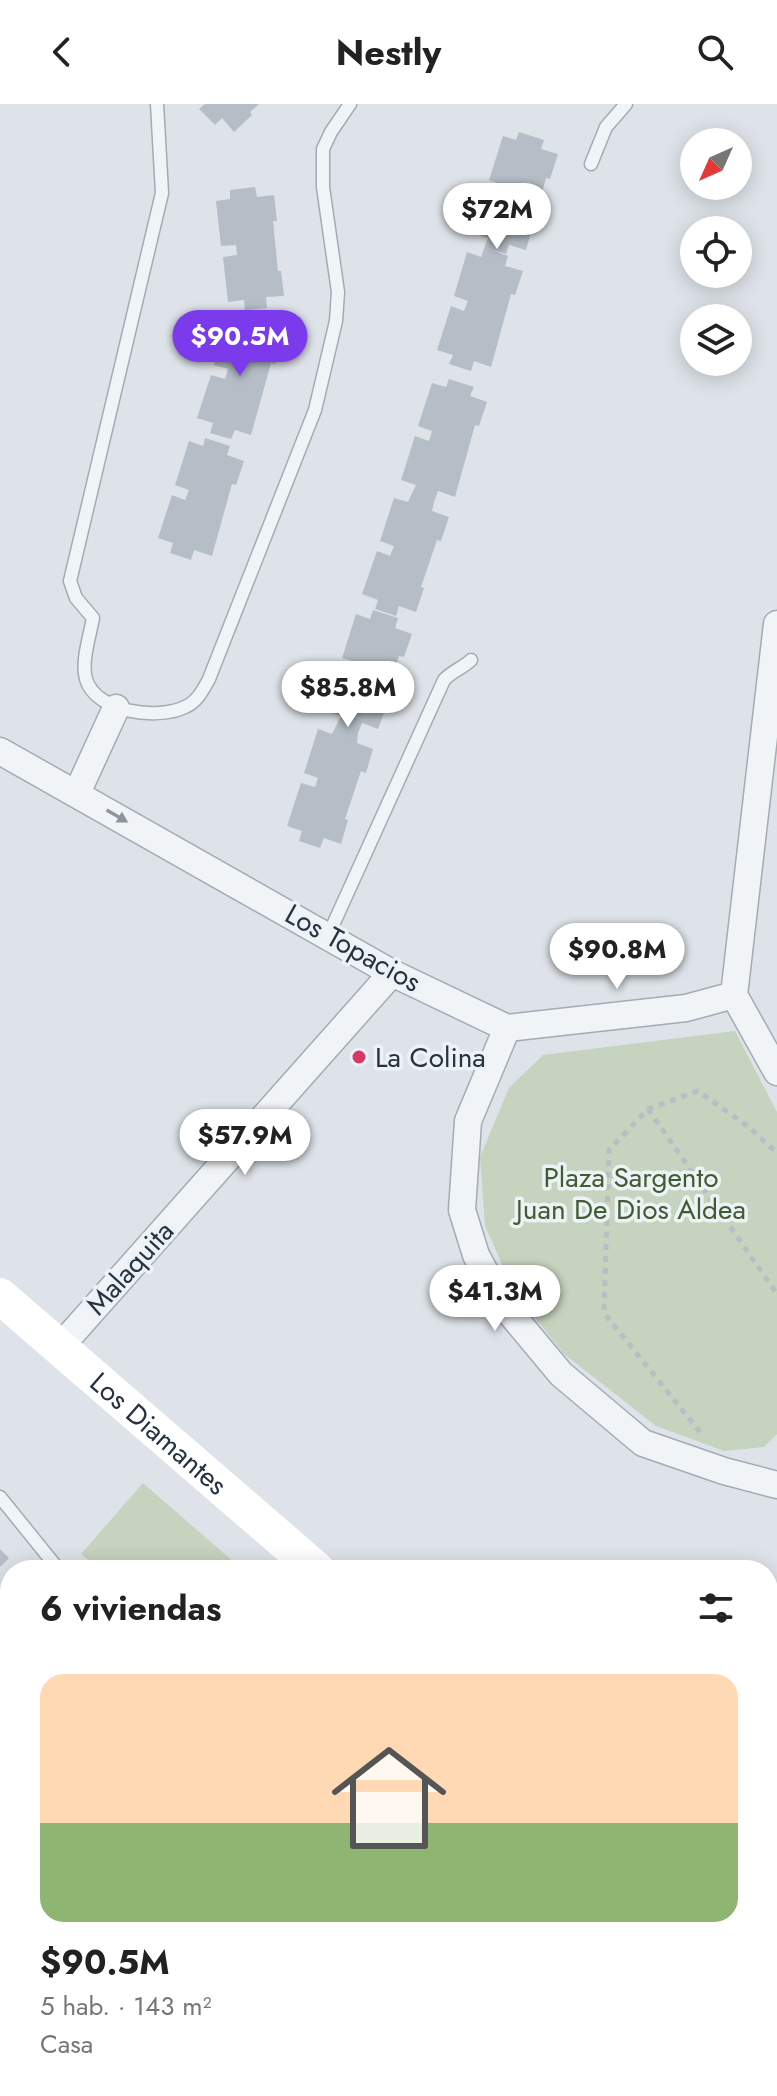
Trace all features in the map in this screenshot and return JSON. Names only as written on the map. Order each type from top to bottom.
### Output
[{"type":"street","points":[[777,624],[734,995],[777,1072]]},
{"type":"street","points":[[77,793],[116,708]]},
{"type":"street","name":"Los Topacios","points":[[0,751],[392,973],[507,1028]]},
{"type":"street","name":"Malaquita","points":[[59,1348],[392,973]]},
{"type":"street","points":[[734,995],[686,1008],[507,1028],[468,1121],[462,1210],[476,1255],[501,1302],[561,1374],[643,1443],[724,1471],[777,1485]]},
{"type":"street","name":"Los Diamantes","points":[[0,1296],[305,1560]]},
{"type":"lane","points":[[157,104],[162,193],[70,581],[76,598],[93,618],[85,670],[87,682],[97,695],[116,708],[156,714],[188,706],[200,696],[209,679],[315,410],[336,321],[338,292],[323,187],[323,149],[350,104]]},
{"type":"lane","points":[[591,164],[606,127],[626,104]]},
{"type":"lane","points":[[328,936],[444,680],[471,660]]},
{"type":"lane","points":[[0,1497],[51,1560]]},
{"type":"path","points":[[724,1471],[693,1420],[604,1313],[609,1150],[648,1109],[698,1091],[750,1128],[777,1153]]},
{"type":"path","points":[[648,1109],[777,1294]]},
{"type":"green space","name":"Plaza Sargento Juan De Dios Aldea","points":[[735,1031],[777,1112],[777,1434],[764,1447],[724,1451],[656,1426],[564,1354],[515,1293],[485,1226],[480,1157],[509,1088],[543,1055]]},
{"type":"green space","points":[[143,1483],[232,1560],[88,1560],[81,1554]]},
{"type":"building","points":[[205,104],[259,104],[234,132],[222,118],[215,125],[199,109]]},
{"type":"building","points":[[519,132],[544,140],[541,149],[558,154],[550,179],[546,178],[526,250],[509,245],[506,254],[489,249],[508,256],[505,266],[523,271],[515,295],[511,294],[491,367],[474,361],[471,371],[449,364],[453,355],[437,350],[451,306],[464,311],[468,301],[454,296],[467,252],[481,257],[488,238],[472,233],[486,190],[500,194],[503,185],[489,180],[503,136],[516,140]]},
{"type":"building","points":[[255,187],[257,197],[274,195],[277,221],[273,221],[284,296],[266,297],[267,308],[245,310],[244,300],[228,302],[223,257],[237,255],[236,245],[221,246],[216,201],[230,199],[230,190]]},
{"type":"building","points":[[244,317],[269,325],[266,334],[283,340],[275,364],[271,363],[251,435],[235,430],[231,439],[210,433],[213,423],[197,418],[211,375],[225,379],[228,369],[214,365],[228,321],[242,326]]},
{"type":"building","points":[[449,379],[474,387],[470,396],[487,402],[479,426],[475,425],[455,497],[438,491],[434,502],[432,511],[449,517],[441,541],[437,540],[416,612],[399,606],[396,616],[375,609],[378,600],[362,594],[377,551],[390,556],[394,546],[380,541],[394,498],[408,502],[416,485],[401,480],[415,436],[429,441],[432,431],[418,426],[432,383],[446,387]]},
{"type":"building","points":[[205,438],[230,446],[227,455],[244,461],[236,485],[232,484],[212,556],[194,550],[191,560],[170,553],[173,543],[158,538],[172,495],[185,500],[189,490],[175,485],[189,441],[203,446]]},
{"type":"building","points":[[373,610],[398,618],[395,628],[412,634],[404,657],[399,656],[378,729],[362,723],[358,733],[357,743],[373,749],[366,773],[361,771],[345,819],[348,820],[341,844],[324,838],[320,848],[299,841],[302,831],[287,826],[301,783],[315,787],[318,778],[304,773],[318,729],[332,734],[341,716],[325,711],[339,668],[353,672],[356,662],[342,658],[356,614],[370,619]]},
{"type":"building","points":[[0,1549],[9,1558],[0,1560]]},
{"type":"place","name":"La Colina","points":[[359,1057]]}]
